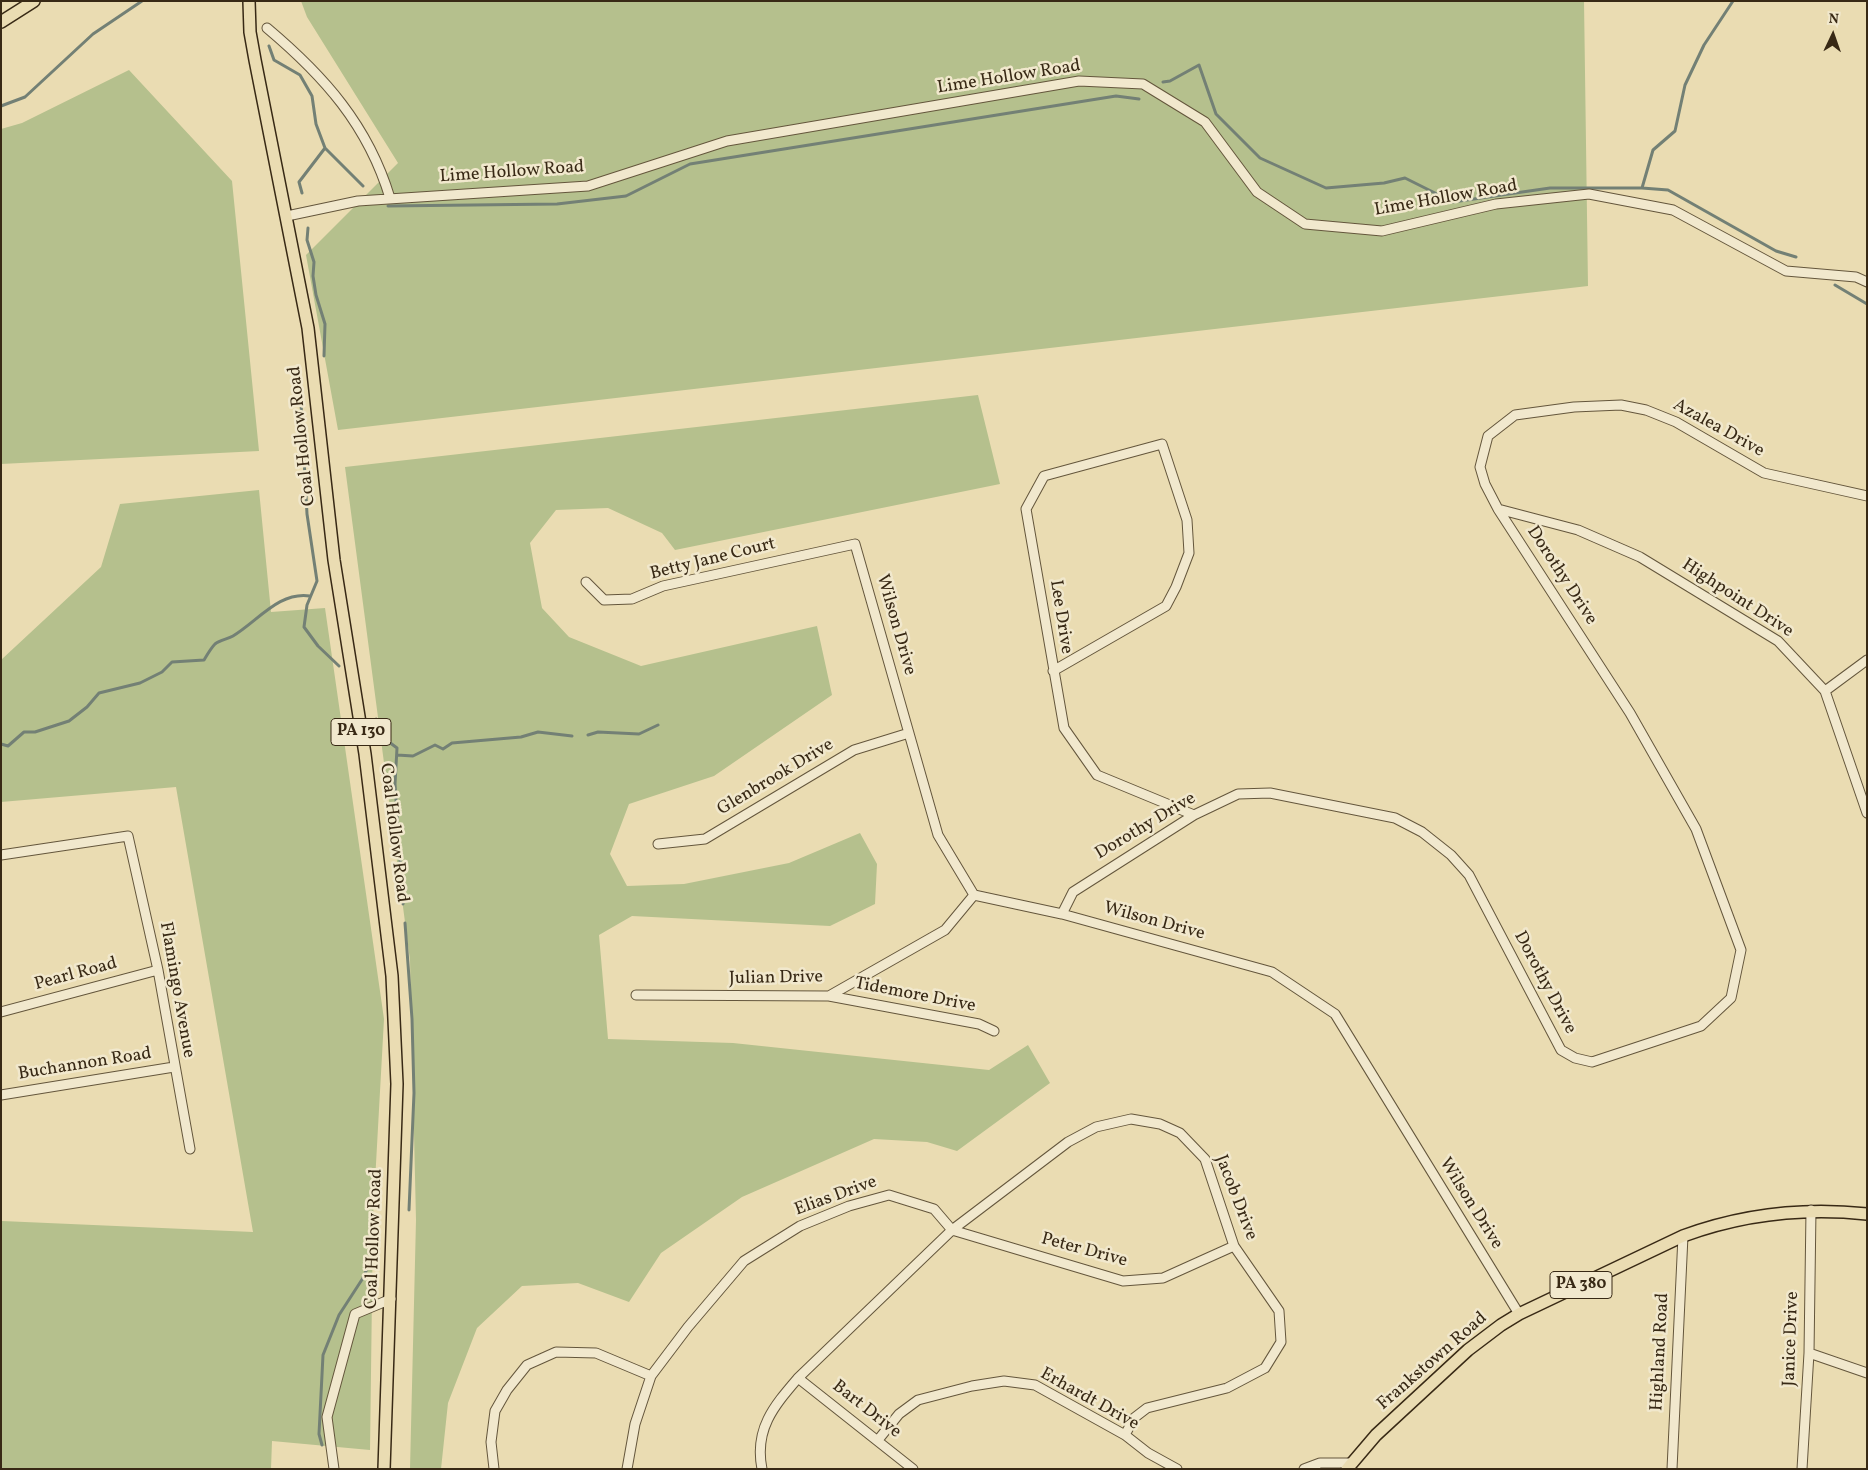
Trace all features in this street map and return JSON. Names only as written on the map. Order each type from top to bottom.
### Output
[{"type":"main road","points":[[1,22],[34,1]]},
{"type":"main road","name":"Coal Hollow Road","points":[[249,1],[250,32],[287,216],[315,374],[334,560],[365,754],[392,976],[396,1028],[397,1084],[384,1469]]},
{"type":"main road","name":"Frankstown Road","points":[[1349,1466],[1376,1436],[1468,1350],[1519,1314],[1683,1236],[1743,1218],[1811,1210],[1867,1214]]},
{"type":"street","points":[[267,28],[313,68],[334,93],[364,135],[377,162],[390,198]]},
{"type":"street","name":"Lime Hollow Road","points":[[287,216],[358,201],[588,186],[727,141],[1079,81],[1143,84],[1205,122],[1257,192],[1305,224],[1382,231],[1496,204],[1589,194],[1673,210],[1786,271],[1856,276],[1867,282]]},
{"type":"street","name":"Azalea Drive","points":[[1498,509],[1485,484],[1480,467],[1488,436],[1515,415],[1574,406],[1621,405],[1646,410],[1676,422],[1764,472],[1867,496]]},
{"type":"street","name":"Lee Drive","points":[[1053,671],[1166,606],[1176,587],[1189,553],[1187,520],[1162,444],[1044,476],[1026,509],[1053,671],[1064,728],[1097,775],[1194,815]]},
{"type":"street","name":"Highpoint Drive","points":[[1498,509],[1578,530],[1640,557],[1778,641],[1825,691],[1867,813]]},
{"type":"street","name":"Dorothy Drive","points":[[1062,914],[1073,892],[1194,815],[1238,794],[1270,793],[1395,818],[1422,832],[1451,855],[1469,876],[1561,1050],[1574,1058],[1592,1062],[1701,1026],[1731,998],[1741,950],[1696,829],[1630,713],[1498,509]]},
{"type":"street","name":"Betty Jane Court","points":[[586,582],[604,600],[632,599],[663,586],[855,544]]},
{"type":"street","name":"Wilson Drive","points":[[855,544],[938,835],[974,895],[1062,914],[1272,972],[1334,1014],[1519,1314]]},
{"type":"street","points":[[1825,691],[1867,660]]},
{"type":"street","name":"Glenbrook Drive","points":[[658,844],[705,838],[854,750],[910,733]]},
{"type":"street","name":"Flamingo Avenue","points":[[1,855],[128,836],[158,970],[190,1149]]},
{"type":"street","name":"Julian Drive","points":[[636,995],[829,996],[945,930],[974,895]]},
{"type":"street","name":"Pearl Road","points":[[1,1012],[158,970]]},
{"type":"street","name":"Tidemore Drive","points":[[829,996],[978,1024],[994,1030]]},
{"type":"street","name":"Buchannon Road","points":[[1,1095],[174,1067]]},
{"type":"street","name":"Jacob Drive","points":[[952,1230],[1068,1142],[1096,1127],[1131,1119],[1160,1124],[1180,1133],[1205,1159],[1234,1246],[1279,1311],[1281,1342],[1265,1368],[1227,1388],[1147,1408],[1134,1418],[1126,1435]]},
{"type":"street","name":"Elias Drive","points":[[627,1469],[635,1424],[651,1376],[688,1327],[744,1261],[800,1226],[849,1206],[889,1194],[934,1209],[952,1230]]},
{"type":"street","name":"Janice Drive","points":[[1802,1469],[1809,1353],[1811,1210]]},
{"type":"street","points":[[762,1469],[759,1455],[762,1428],[780,1398],[798,1378],[952,1230]]},
{"type":"street","name":"Peter Drive","points":[[952,1230],[1123,1282],[1163,1278],[1234,1246]]},
{"type":"street","name":"Highland Road","points":[[1672,1469],[1683,1236]]},
{"type":"street","points":[[334,1469],[327,1417],[355,1314],[391,1299]]},
{"type":"street","points":[[494,1469],[491,1442],[495,1411],[507,1390],[527,1365],[556,1352],[596,1353],[651,1376]]},
{"type":"street","points":[[1809,1353],[1867,1373]]},
{"type":"street","name":"Bart Drive","points":[[798,1378],[913,1469]]},
{"type":"street","name":"Erhardt Drive","points":[[878,1440],[899,1414],[918,1400],[972,1386],[1004,1381],[1035,1385],[1126,1435],[1148,1453],[1177,1469]]},
{"type":"street","points":[[1304,1469],[1320,1463],[1349,1466]]},
{"type":"green space","points":[[301,1],[1584,1],[1588,286],[338,430],[306,255],[398,163],[307,17]]},
{"type":"green space","points":[[129,70],[232,181],[259,451],[1,464],[1,129],[22,123]]},
{"type":"green space","points":[[978,395],[1000,484],[675,550],[662,533],[608,508],[556,510],[530,543],[542,608],[569,637],[641,666],[817,626],[832,695],[714,776],[629,804],[610,854],[627,886],[684,884],[789,863],[860,833],[877,864],[875,904],[830,926],[632,916],[599,935],[608,1039],[733,1043],[989,1070],[1028,1045],[1050,1083],[957,1151],[927,1142],[874,1139],[742,1197],[661,1253],[629,1302],[578,1283],[522,1286],[477,1328],[448,1403],[441,1469],[410,1469],[416,1220],[410,960],[345,467]]},
{"type":"green space","points":[[259,490],[271,612],[325,608],[384,1019],[373,1218],[370,1450],[272,1441],[271,1469],[1,1469],[2,1221],[253,1232],[176,787],[1,802],[1,660],[101,567],[120,504]]},
{"type":"waterway","points":[[1,106],[25,97],[93,34],[142,1]]},
{"type":"waterway","points":[[1642,188],[1653,150],[1675,131],[1685,85],[1704,45],[1733,1]]},
{"type":"waterway","points":[[269,46],[274,60],[300,75],[312,96],[316,124],[325,148],[363,186]]},
{"type":"waterway","points":[[1163,82],[1170,81],[1199,65],[1216,114],[1260,158],[1326,188],[1384,183],[1405,178],[1453,202],[1550,188],[1642,188],[1668,190],[1776,251],[1796,257]]},
{"type":"waterway","points":[[388,206],[557,204],[626,196],[690,164],[1116,96],[1139,99]]},
{"type":"waterway","points":[[302,193],[299,182],[325,148]]},
{"type":"waterway","points":[[308,228],[307,240],[314,262],[313,276],[316,295],[325,324],[324,356]]},
{"type":"waterway","points":[[1835,285],[1867,304]]},
{"type":"waterway","points":[[300,385],[307,514],[317,581],[307,605],[304,627],[318,646],[339,666]]},
{"type":"waterway","points":[[1,744],[8,746],[24,732],[35,732],[69,721],[87,707],[99,693],[140,683],[162,672],[172,662],[204,660],[215,644],[233,636],[278,603],[288,598],[310,596]]},
{"type":"waterway","points":[[376,719],[385,739],[397,748],[395,784],[403,904]]},
{"type":"waterway","points":[[588,735],[598,732],[639,734],[658,725]]},
{"type":"waterway","points":[[397,755],[413,756],[435,745],[443,749],[452,743],[521,737],[538,732],[572,736]]},
{"type":"waterway","points":[[405,923],[412,1019],[414,1093],[409,1210]]},
{"type":"waterway","points":[[322,1445],[319,1434],[323,1355],[339,1315],[363,1278],[379,1241]]}]
